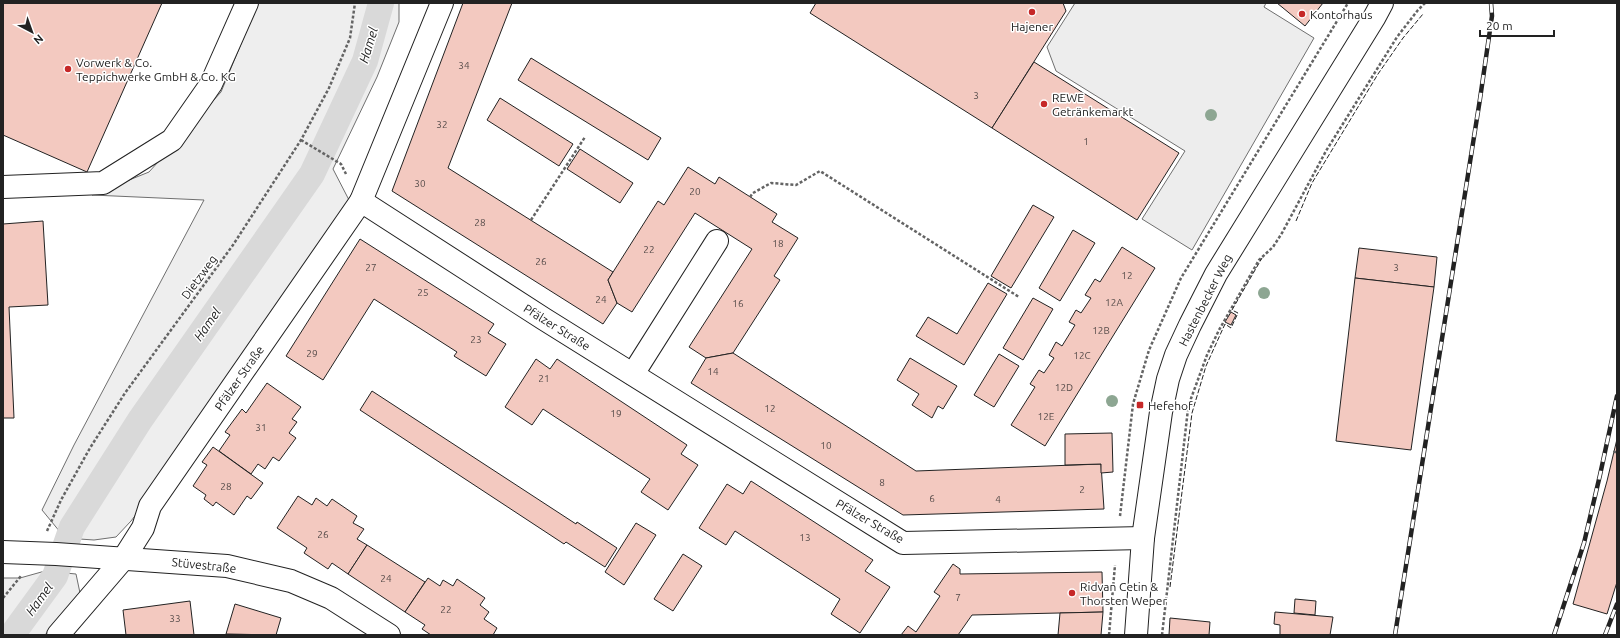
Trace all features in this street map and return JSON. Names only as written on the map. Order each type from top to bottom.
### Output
[{"type":"street","points":[[3,187],[103,182],[172,140],[211,84],[247,3]]},
{"type":"street","name":"Pfälzer Straße","points":[[58,635],[124,558],[143,528],[150,506],[361,201],[442,3]]},
{"type":"street","name":"Hastenbecker Weg","points":[[1136,635],[1143,538],[1161,412],[1168,379],[1187,331],[1206,292],[1230,250],[1378,10],[1393,3]]},
{"type":"street","name":"Pfälzer Straße","points":[[361,201],[903,543],[1143,538]]},
{"type":"street","points":[[633,374],[717,241]]},
{"type":"street","name":"Stüvestraße","points":[[3,552],[48,553],[227,566],[291,581],[331,598],[389,635]]},
{"type":"path","name":"Dietzweg","points":[[48,553],[61,500],[94,442],[125,393],[233,245],[301,140],[329,88],[350,38],[354,3]]},
{"type":"path","points":[[1252,264],[1259,260],[1273,247],[1326,151],[1397,37],[1425,3]]},
{"type":"path","points":[[531,220],[585,137]]},
{"type":"path","points":[[301,140],[341,164]]},
{"type":"path","points":[[750,197],[753,193],[771,183],[796,185],[820,171],[1019,297]]},
{"type":"path","points":[[1162,635],[1188,405],[1218,329],[1259,260]]},
{"type":"shaded area","points":[[258,3],[399,3],[399,22],[377,77],[333,169],[349,200],[191,443],[131,521],[116,537],[94,540],[65,538],[42,510],[74,445],[204,200],[92,195],[149,172],[221,92]]},
{"type":"shaded area","points":[[1075,3],[1266,3],[1264,7],[1314,38],[1192,250],[1142,219],[1185,151],[1056,71],[1047,47]]},
{"type":"shaded area","points":[[45,571],[76,574],[80,593],[45,635],[3,635],[3,578],[20,578]]},
{"type":"building","name":"Vorwerk & Co. Teppichwerke GmbH & Co. KG","points":[[3,3],[162,3],[87,172],[3,135]]},
{"type":"building","points":[[463,3],[512,3],[448,168],[613,272],[608,280],[617,303],[603,324],[392,191]]},
{"type":"building","points":[[816,3],[1063,3],[1066,11],[992,128],[810,13]]},
{"type":"building","name":"Kontorhaus","points":[[1277,3],[1323,3],[1305,26]]},
{"type":"building","points":[[531,58],[661,138],[648,160],[518,80]]},
{"type":"building","points":[[1034,62],[1179,153],[1137,220],[992,128]]},
{"type":"building","points":[[500,98],[573,144],[559,166],[487,120]]},
{"type":"building","points":[[580,149],[633,183],[620,203],[567,169]]},
{"type":"building","points":[[688,167],[715,184],[719,177],[777,214],[772,222],[798,238],[774,276],[780,280],[733,353],[706,358],[689,347],[752,249],[695,213],[632,312],[617,303],[608,280],[658,201],[664,205]]},
{"type":"building","points":[[1033,205],[1054,217],[1011,288],[991,276]]},
{"type":"building","points":[[43,221],[48,305],[9,307],[14,418],[3,418],[3,224]]},
{"type":"building","points":[[1073,230],[1095,243],[1060,301],[1039,288]]},
{"type":"building","points":[[360,239],[494,324],[488,333],[506,344],[486,376],[454,356],[457,352],[374,299],[323,380],[286,356]]},
{"type":"building","points":[[1122,247],[1155,268],[1045,446],[1011,425],[1035,387],[1030,384],[1039,370],[1044,373],[1054,358],[1049,355],[1056,342],[1062,346],[1075,325],[1069,322],[1076,310],[1081,313],[1091,298],[1085,295],[1095,279],[1100,282]]},
{"type":"building","points":[[1359,248],[1437,257],[1434,287],[1355,278]]},
{"type":"building","points":[[1355,278],[1434,287],[1411,450],[1336,441]]},
{"type":"building","points":[[988,283],[1007,294],[964,365],[916,336],[928,317],[957,334]]},
{"type":"building","points":[[1033,298],[1053,309],[1023,360],[1003,348]]},
{"type":"building","points":[[1231,312],[1236,315],[1231,325],[1225,322]]},
{"type":"building","points":[[733,353],[916,471],[1101,464],[1104,509],[903,515],[691,383],[706,358]]},
{"type":"building","points":[[999,354],[1019,366],[994,407],[974,395]]},
{"type":"building","points":[[910,358],[957,386],[943,409],[938,406],[932,418],[912,405],[919,394],[897,380]]},
{"type":"building","points":[[536,359],[550,369],[557,359],[687,445],[681,454],[698,465],[668,510],[641,492],[650,479],[543,409],[532,425],[505,407]]},
{"type":"building","points":[[267,383],[301,407],[292,419],[297,422],[289,433],[296,438],[279,461],[273,457],[265,469],[258,464],[251,474],[219,451],[230,435],[225,432],[242,409],[246,413]]},
{"type":"building","points":[[372,391],[576,524],[577,522],[617,548],[605,567],[566,542],[564,544],[360,410]]},
{"type":"building","points":[[1112,433],[1113,472],[1101,473],[1101,464],[1065,465],[1065,434]]},
{"type":"building","points":[[1617,439],[1617,582],[1607,614],[1573,604]]},
{"type":"building","points":[[213,447],[263,483],[251,499],[247,496],[234,515],[216,502],[213,506],[204,499],[206,495],[193,486],[207,465],[202,462]]},
{"type":"building","points":[[751,481],[873,560],[865,571],[890,587],[860,633],[831,614],[840,599],[735,531],[726,545],[699,528],[727,484],[743,494]]},
{"type":"building","points":[[298,496],[312,505],[316,498],[327,506],[332,499],[357,516],[353,523],[364,529],[357,539],[367,545],[348,574],[332,563],[328,569],[304,553],[307,548],[277,528]]},
{"type":"building","points":[[636,523],[656,535],[624,585],[605,572]]},
{"type":"building","points":[[367,545],[425,582],[405,612],[348,574]]},
{"type":"building","points":[[683,554],[702,566],[673,611],[654,599]]},
{"type":"building","points":[[953,564],[960,569],[960,574],[1102,572],[1103,612],[972,615],[958,635],[901,635],[908,626],[916,632],[940,596],[934,592]]},
{"type":"building","points":[[428,578],[440,586],[443,580],[453,586],[457,579],[485,598],[480,605],[489,612],[484,619],[497,628],[493,635],[431,635],[422,629],[425,625],[405,612]]},
{"type":"building","points":[[1295,599],[1316,601],[1315,615],[1294,613]]},
{"type":"building","points":[[190,601],[194,635],[126,635],[123,610]]},
{"type":"building","points":[[235,604],[281,618],[276,635],[226,634]]},
{"type":"building","points":[[1103,612],[1101,635],[1058,635],[1060,613]]},
{"type":"building","points":[[1275,612],[1333,617],[1330,635],[1280,635],[1280,625],[1274,624]]},
{"type":"building","points":[[1170,618],[1210,622],[1209,635],[1169,635]]},
{"type":"waterway","name":"Hamel","points":[[12,635],[55,576],[72,527],[140,420],[312,174],[365,61],[381,3]]},
{"type":"railway","points":[[1395,635],[1480,99],[1492,16],[1491,3]]},
{"type":"railway","points":[[1554,635],[1584,543],[1617,396]]},
{"type":"railway","points":[[1605,635],[1617,604]]},
{"type":"fence","points":[[1296,221],[1312,183],[1378,74],[1403,38],[1423,14]]},
{"type":"fence","points":[[1170,587],[1192,413],[1206,366],[1225,324],[1231,328],[1238,313],[1232,310],[1262,258]]},
{"type":"place","name":"Hajener","points":[[1032,12]]},
{"type":"place","name":"Kontorhaus","points":[[1302,14]]},
{"type":"place","name":"Vorwerk & Co. Teppichwerke GmbH & Co. KG","points":[[68,69]]},
{"type":"place","name":"REWE Getränkemarkt","points":[[1044,104]]},
{"type":"place","name":"Hefehof","points":[[1140,405]]},
{"type":"place","name":"Ridvan Cetin & Thorsten Weper","points":[[1072,593]]}]
